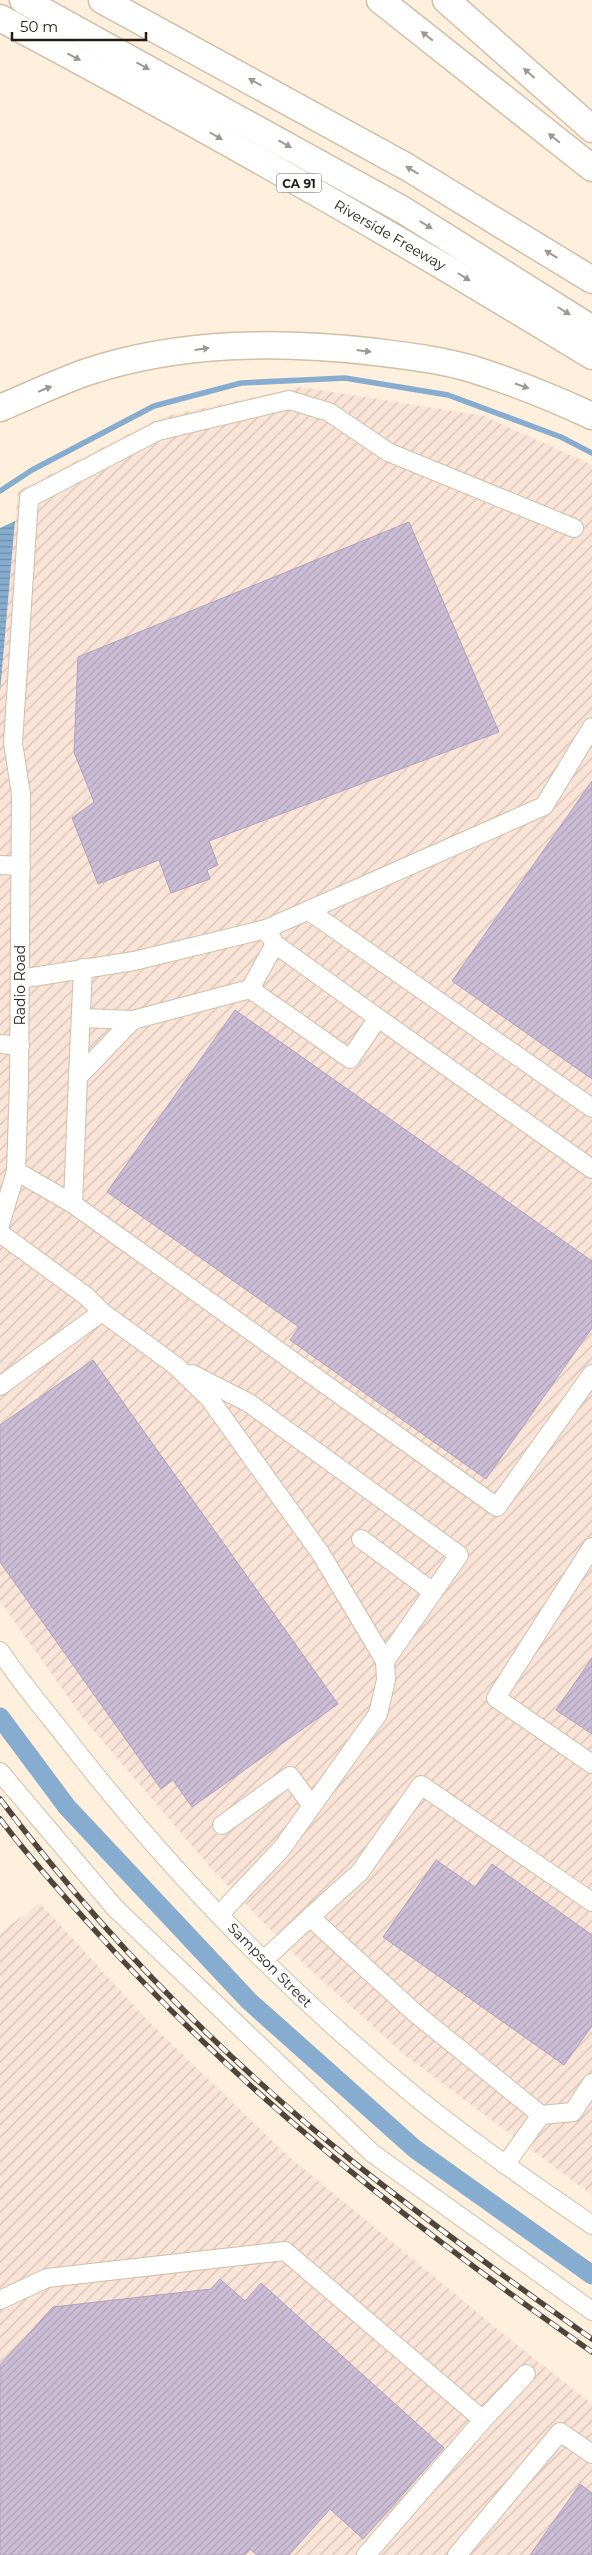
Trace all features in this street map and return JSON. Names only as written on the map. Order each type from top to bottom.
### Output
[{"type":"highway","points":[[24,0],[403,210],[592,329]]},
{"type":"highway","points":[[102,0],[407,167],[592,280]]},
{"type":"highway","points":[[380,0],[592,168]]},
{"type":"highway","points":[[446,0],[592,129]]},
{"type":"highway","name":"Riverside Freeway","points":[[0,18],[141,93],[435,261],[592,356]]},
{"type":"highway","points":[[0,408],[88,372],[153,356],[222,346],[282,344],[405,355],[470,368],[534,390],[592,416]]},
{"type":"street","name":"Radio Road","points":[[0,1225],[16,1171],[20,1046],[21,794],[7,746],[29,498],[158,431],[289,400],[330,412],[388,452],[574,528]]},
{"type":"street","points":[[20,979],[134,961],[266,929],[309,912],[544,806],[592,727]]},
{"type":"street","points":[[0,865],[20,866]]},
{"type":"street","points":[[309,912],[592,1108]]},
{"type":"street","points":[[266,929],[275,944],[592,1169]]},
{"type":"street","points":[[80,1018],[133,1020],[250,989],[275,944]]},
{"type":"street","points":[[72,1204],[83,968]]},
{"type":"street","points":[[250,989],[350,1059],[378,1018]]},
{"type":"street","points":[[78,1077],[133,1020]]},
{"type":"street","points":[[0,1044],[20,1046]]},
{"type":"street","points":[[16,1171],[72,1204],[497,1507],[592,1374]]},
{"type":"street","points":[[0,1233],[86,1296],[102,1312],[176,1366],[209,1398],[316,1546],[385,1661],[386,1680],[378,1714],[282,1848],[219,1915]]},
{"type":"street","points":[[0,1386],[102,1312]]},
{"type":"street","points":[[176,1366],[249,1402],[458,1555],[385,1661]]},
{"type":"street","points":[[361,1539],[433,1592]]},
{"type":"street","points":[[592,1547],[496,1698],[592,1764]]},
{"type":"street","name":"Sampson Street","points":[[0,1651],[106,1790],[162,1856],[314,2009],[417,2098],[505,2165],[592,2225]]},
{"type":"street","points":[[0,1772],[115,1908],[372,2153],[592,2311]]},
{"type":"street","points":[[222,1825],[290,1776],[312,1806]]},
{"type":"street","points":[[264,1960],[360,1872],[422,1785],[592,1902]]},
{"type":"street","points":[[310,1917],[415,2013],[540,2115],[573,2112],[592,2083]]},
{"type":"street","points":[[505,2165],[540,2115]]},
{"type":"street","points":[[0,2300],[47,2278],[285,2252],[484,2420]]},
{"type":"street","points":[[366,2555],[526,2374]]},
{"type":"street","points":[[457,2555],[560,2432],[592,2454]]},
{"type":"shaded area","points":[[301,387],[484,416],[592,465],[592,2195],[406,2056],[303,1963],[210,1867],[83,1718],[0,1601],[0,692],[18,491],[162,417]]},
{"type":"shaded area","points":[[40,1903],[149,2022],[287,2155],[507,2337],[592,2404],[592,2555],[0,2555],[0,1933]]},
{"type":"water","points":[[15,521],[0,692],[0,528]]},
{"type":"building","points":[[409,522],[499,732],[209,841],[218,865],[207,870],[210,879],[171,893],[159,860],[98,884],[72,818],[94,802],[74,752],[78,657]]},
{"type":"building","points":[[592,781],[592,1079],[452,981]]},
{"type":"building","points":[[235,1010],[592,1261],[592,1328],[486,1479],[290,1340],[299,1327],[107,1192]]},
{"type":"building","points":[[93,1360],[338,1704],[192,1807],[173,1780],[161,1789],[0,1562],[0,1425]]},
{"type":"building","points":[[592,1658],[592,1734],[556,1710]]},
{"type":"building","points":[[436,1860],[475,1887],[492,1864],[592,1935],[592,2026],[564,2065],[383,1937]]},
{"type":"building","points":[[220,2279],[245,2301],[261,2283],[444,2448],[363,2539],[330,2509],[289,2555],[257,2555],[250,2549],[244,2555],[0,2555],[0,2365],[53,2307],[211,2289]]},
{"type":"building","points":[[580,2484],[592,2493],[592,2555],[530,2555]]},
{"type":"waterway","points":[[0,491],[32,470],[154,406],[241,383],[345,378],[448,395],[561,437],[592,453]]},
{"type":"waterway","points":[[0,1717],[67,1807],[249,2001],[415,2149],[592,2275]]},
{"type":"waterway","points":[[210,1960],[214,1956]]},
{"type":"railway","points":[[0,1799],[39,1849],[121,1945],[210,2036],[256,2079],[303,2121],[381,2184],[470,2252],[592,2339]]},
{"type":"railway","points":[[0,1819],[56,1887],[148,1987],[267,2100],[329,2154],[393,2205],[524,2304],[592,2352]]}]
